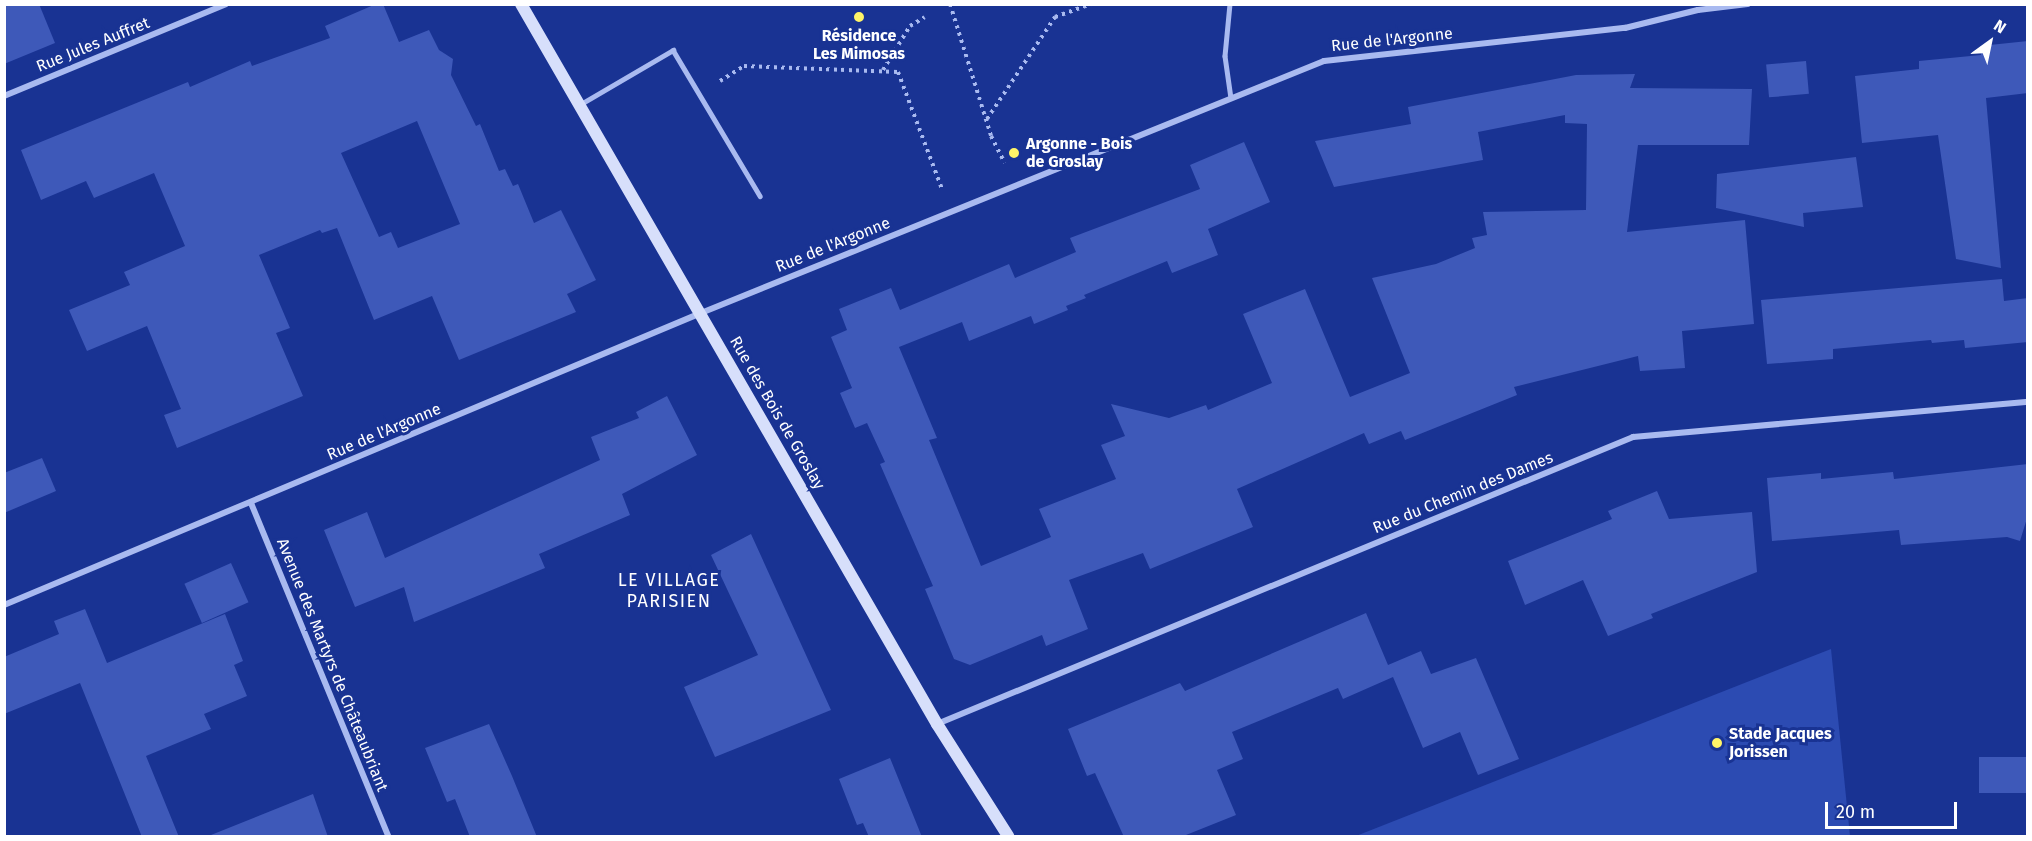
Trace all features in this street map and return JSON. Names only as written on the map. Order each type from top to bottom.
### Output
[{"type":"street","name":"Rue Jules Auffret","points":[[4,96],[226,4]]},
{"type":"street","name":"Rue des Bois de Groslay","points":[[521,4],[581,104],[937,724],[1008,837]]},
{"type":"street","name":"Rue de l'Argonne","points":[[4,604],[700,313],[1324,61],[1625,28],[1698,10],[1748,4]]},
{"type":"street","name":"Rue du Chemin des Dames","points":[[937,724],[1633,437],[2028,402]]},
{"type":"street","name":"Avenue des Martyrs de Châteaubriant","points":[[250,503],[388,837]]},
{"type":"lane","points":[[1230,4],[1225,56],[1231,98]]},
{"type":"lane","points":[[581,104],[673,50],[760,196]]},
{"type":"path","points":[[950,4],[991,136],[1017,185]]},
{"type":"path","points":[[987,119],[1056,17],[1091,4]]},
{"type":"path","points":[[883,70],[910,26],[925,17]]},
{"type":"path","points":[[699,93],[744,66],[898,72],[933,164]]},
{"type":"shaded area","name":"Stade Jacques Jorissen","points":[[1831,649],[1850,836],[1356,836]]},
{"type":"building","points":[[4,4],[39,4],[55,43],[4,64]]},
{"type":"building","points":[[376,4],[383,4],[399,42],[429,30],[439,50],[453,59],[451,75],[476,126],[480,124],[499,171],[505,169],[513,186],[518,184],[534,223],[561,210],[596,280],[567,294],[576,312],[459,360],[432,296],[374,320],[337,228],[322,233],[320,230],[259,255],[290,328],[276,333],[303,396],[177,448],[164,415],[181,409],[147,326],[87,351],[69,310],[130,285],[124,272],[185,246],[154,173],[94,198],[86,181],[41,200],[21,150],[188,82],[190,87],[250,61],[252,66],[330,38],[325,26]],"holes":[[[417,121],[460,224],[398,248],[391,232],[379,237],[341,153]]]},
{"type":"building","points":[[2028,41],[2028,93],[1986,98],[2001,268],[1956,259],[1938,135],[1862,143],[1855,76],[1919,69],[1919,61],[1981,55],[1980,46]]},
{"type":"building","points":[[1806,61],[1809,94],[1769,97],[1766,64]]},
{"type":"building","points":[[1635,74],[1630,88],[1752,89],[1749,145],[1638,145],[1627,232],[1745,220],[1754,324],[1682,331],[1685,368],[1640,371],[1638,356],[1514,387],[1517,395],[1405,440],[1401,431],[1369,444],[1364,433],[1237,489],[1253,527],[1150,569],[1143,553],[1069,580],[1088,629],[1046,646],[1042,635],[970,665],[954,659],[925,589],[933,586],[880,464],[885,462],[867,423],[855,428],[840,393],[852,388],[831,337],[847,330],[839,309],[891,288],[900,310],[1009,264],[1015,278],[1076,252],[1070,238],[1200,189],[1190,165],[1244,142],[1270,202],[1208,229],[1218,255],[1172,273],[1167,261],[1084,295],[1086,298],[1066,306],[1068,310],[1034,324],[1031,316],[969,341],[962,322],[899,347],[937,438],[929,440],[981,566],[1051,537],[1039,509],[1116,479],[1101,445],[1125,436],[1111,404],[1169,418],[1206,405],[1208,410],[1272,383],[1243,314],[1305,289],[1350,397],[1410,373],[1372,278],[1436,264],[1475,248],[1472,238],[1487,235],[1483,212],[1586,210],[1587,124],[1565,123],[1565,115],[1478,132],[1483,160],[1334,187],[1315,141],[1411,124],[1408,107],[1576,75]]},
{"type":"building","points":[[1856,157],[1863,207],[1803,213],[1804,227],[1716,208],[1717,174]]},
{"type":"building","points":[[2002,279],[2004,301],[2028,298],[2028,342],[1965,348],[1964,340],[1932,343],[1931,340],[1833,349],[1833,359],[1767,364],[1761,300]]},
{"type":"building","points":[[667,396],[697,455],[622,494],[630,515],[539,554],[545,568],[414,622],[404,587],[355,607],[324,530],[367,512],[385,558],[600,460],[591,437],[639,418],[636,412]]},
{"type":"building","points":[[42,458],[56,491],[4,513],[4,473]]},
{"type":"building","points":[[2028,464],[2028,515],[2020,541],[2007,537],[1901,545],[1899,530],[1772,541],[1767,478],[1821,473],[1821,479],[1893,472],[1894,479]]},
{"type":"building","points":[[1657,491],[1669,519],[1752,512],[1757,572],[1651,614],[1653,618],[1608,636],[1583,580],[1525,605],[1508,561],[1612,519],[1608,511]]},
{"type":"building","points":[[751,534],[831,710],[715,757],[684,687],[758,655],[711,555]]},
{"type":"building","points":[[231,563],[248,602],[202,623],[184,584]]},
{"type":"building","points":[[85,609],[107,663],[225,614],[243,661],[234,665],[247,696],[204,714],[211,729],[146,756],[179,837],[142,837],[80,683],[4,714],[4,657],[59,634],[54,621]]},
{"type":"building","points":[[1366,613],[1388,665],[1421,651],[1431,674],[1476,658],[1519,759],[1478,775],[1460,732],[1423,748],[1393,677],[1343,699],[1338,688],[1232,732],[1243,759],[1217,770],[1236,815],[1181,837],[1124,837],[1095,773],[1087,776],[1068,729],[1180,683],[1185,691]]},
{"type":"building","points":[[489,724],[537,837],[470,837],[455,799],[447,802],[425,748]]},
{"type":"building","points":[[1979,757],[2028,757],[2028,793],[1979,793]]},
{"type":"building","points":[[890,758],[922,837],[869,837],[863,823],[857,825],[839,779]]},
{"type":"building","points":[[313,794],[328,837],[211,837],[211,835]]},
{"type":"place","name":"Résidence Les Mimosas","points":[[859,17]]},
{"type":"place","name":"Argonne - Bois de Groslay","points":[[1014,153]]},
{"type":"place","name":"Stade Jacques Jorissen","points":[[1717,743]]},
{"type":"district","name":"LE VILLAGE PARISIEN","points":[[669,591]]}]
